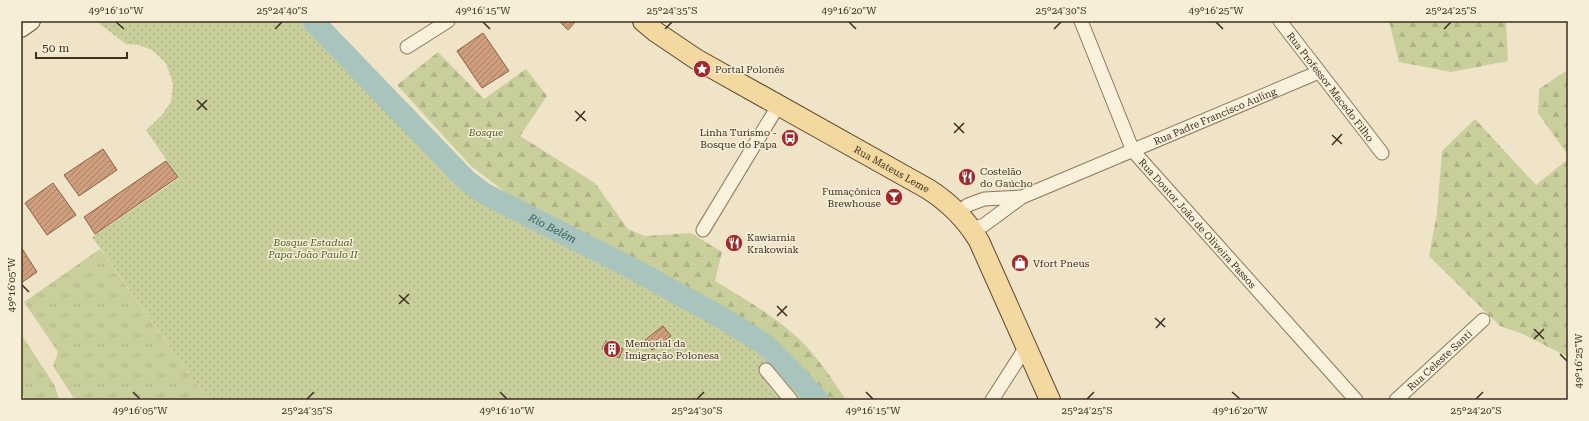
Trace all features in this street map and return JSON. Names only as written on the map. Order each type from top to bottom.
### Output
[{"type":"main road","points":[[21,28],[31,21]]},
{"type":"main road","name":"Rua Mateus Leme","points":[[643,21],[656,32],[696,59],[928,189],[948,202],[958,212],[979,241],[1050,400]]},
{"type":"street","points":[[407,47],[448,21]]},
{"type":"street","name":"Rua Doutor João de Oliveira Passos","points":[[1081,21],[1133,151],[1356,400]]},
{"type":"street","name":"Rua Professor Macedo Filho","points":[[1280,21],[1382,153]]},
{"type":"street","name":"Rua Padre Francisco Auling","points":[[972,230],[984,225],[1022,197],[1319,72]]},
{"type":"street","points":[[703,230],[778,106]]},
{"type":"street","name":"Rua Padre Francisco Auling","points":[[958,212],[968,204],[984,199],[1022,197]]},
{"type":"street","name":"Rua Celeste Santi","points":[[1396,400],[1483,320]]},
{"type":"street","points":[[992,400],[1026,347]]},
{"type":"street","points":[[766,370],[791,400]]},
{"type":"green space","name":"Bosque Estadual Papa João Paulo II","points":[[97,21],[308,21],[457,180],[483,198],[593,255],[727,328],[762,352],[780,369],[764,380],[781,400],[208,400],[92,237],[179,178],[146,130],[161,116],[171,102],[173,84],[166,63],[152,50],[139,45],[126,44]]},
{"type":"green space","points":[[1389,21],[1506,21],[1508,61],[1451,72],[1399,62]]},
{"type":"green space","name":"Bosque","points":[[438,52],[484,99],[526,69],[547,96],[520,136],[595,183],[628,229],[645,236],[691,233],[722,252],[715,281],[769,315],[799,339],[819,361],[846,400],[795,400],[782,381],[793,364],[769,343],[717,308],[629,259],[517,201],[471,166],[397,85]]},
{"type":"green space","points":[[1566,71],[1568,83],[1568,155],[1538,113],[1539,89]]},
{"type":"green space","points":[[1475,119],[1536,185],[1568,159],[1568,357],[1523,334],[1500,326],[1429,256],[1437,213],[1442,151]]},
{"type":"green space","points":[[100,249],[208,400],[75,400],[53,366],[58,352],[24,302]]},
{"type":"green space","points":[[21,334],[55,386],[59,400],[26,400],[21,393]]},
{"type":"building","points":[[559,21],[576,21],[568,30]]},
{"type":"building","points":[[483,33],[509,71],[482,88],[457,51]]},
{"type":"building","points":[[103,149],[117,170],[79,196],[64,175]]},
{"type":"building","points":[[166,161],[178,177],[95,234],[84,217]]},
{"type":"building","points":[[53,183],[76,215],[47,235],[25,203]]},
{"type":"building","points":[[21,247],[37,272],[21,283]]},
{"type":"building","points":[[663,326],[671,336],[652,350],[645,340]]},
{"type":"building","name":"Memorial da Imigração Polonesa","points":[[606,341],[623,349],[619,358],[602,349]]},
{"type":"waterway","name":"Rio Belém","points":[[313,21],[466,180],[485,194],[637,271],[724,319],[764,344],[818,400]]},
{"type":"place","name":"Portal Polonês","points":[[702,69]]},
{"type":"place","name":"Linha Turismo - Bosque do Papa","points":[[790,138]]},
{"type":"place","name":"Costelão do Gaúcho","points":[[967,177]]},
{"type":"place","name":"Fumaçônica Brewhouse","points":[[894,197]]},
{"type":"place","name":"Kawiarnia Krakowiak","points":[[734,243]]},
{"type":"place","name":"Vfort Pneus","points":[[1020,263]]},
{"type":"place","name":"Memorial da Imigração Polonesa","points":[[612,349]]}]
